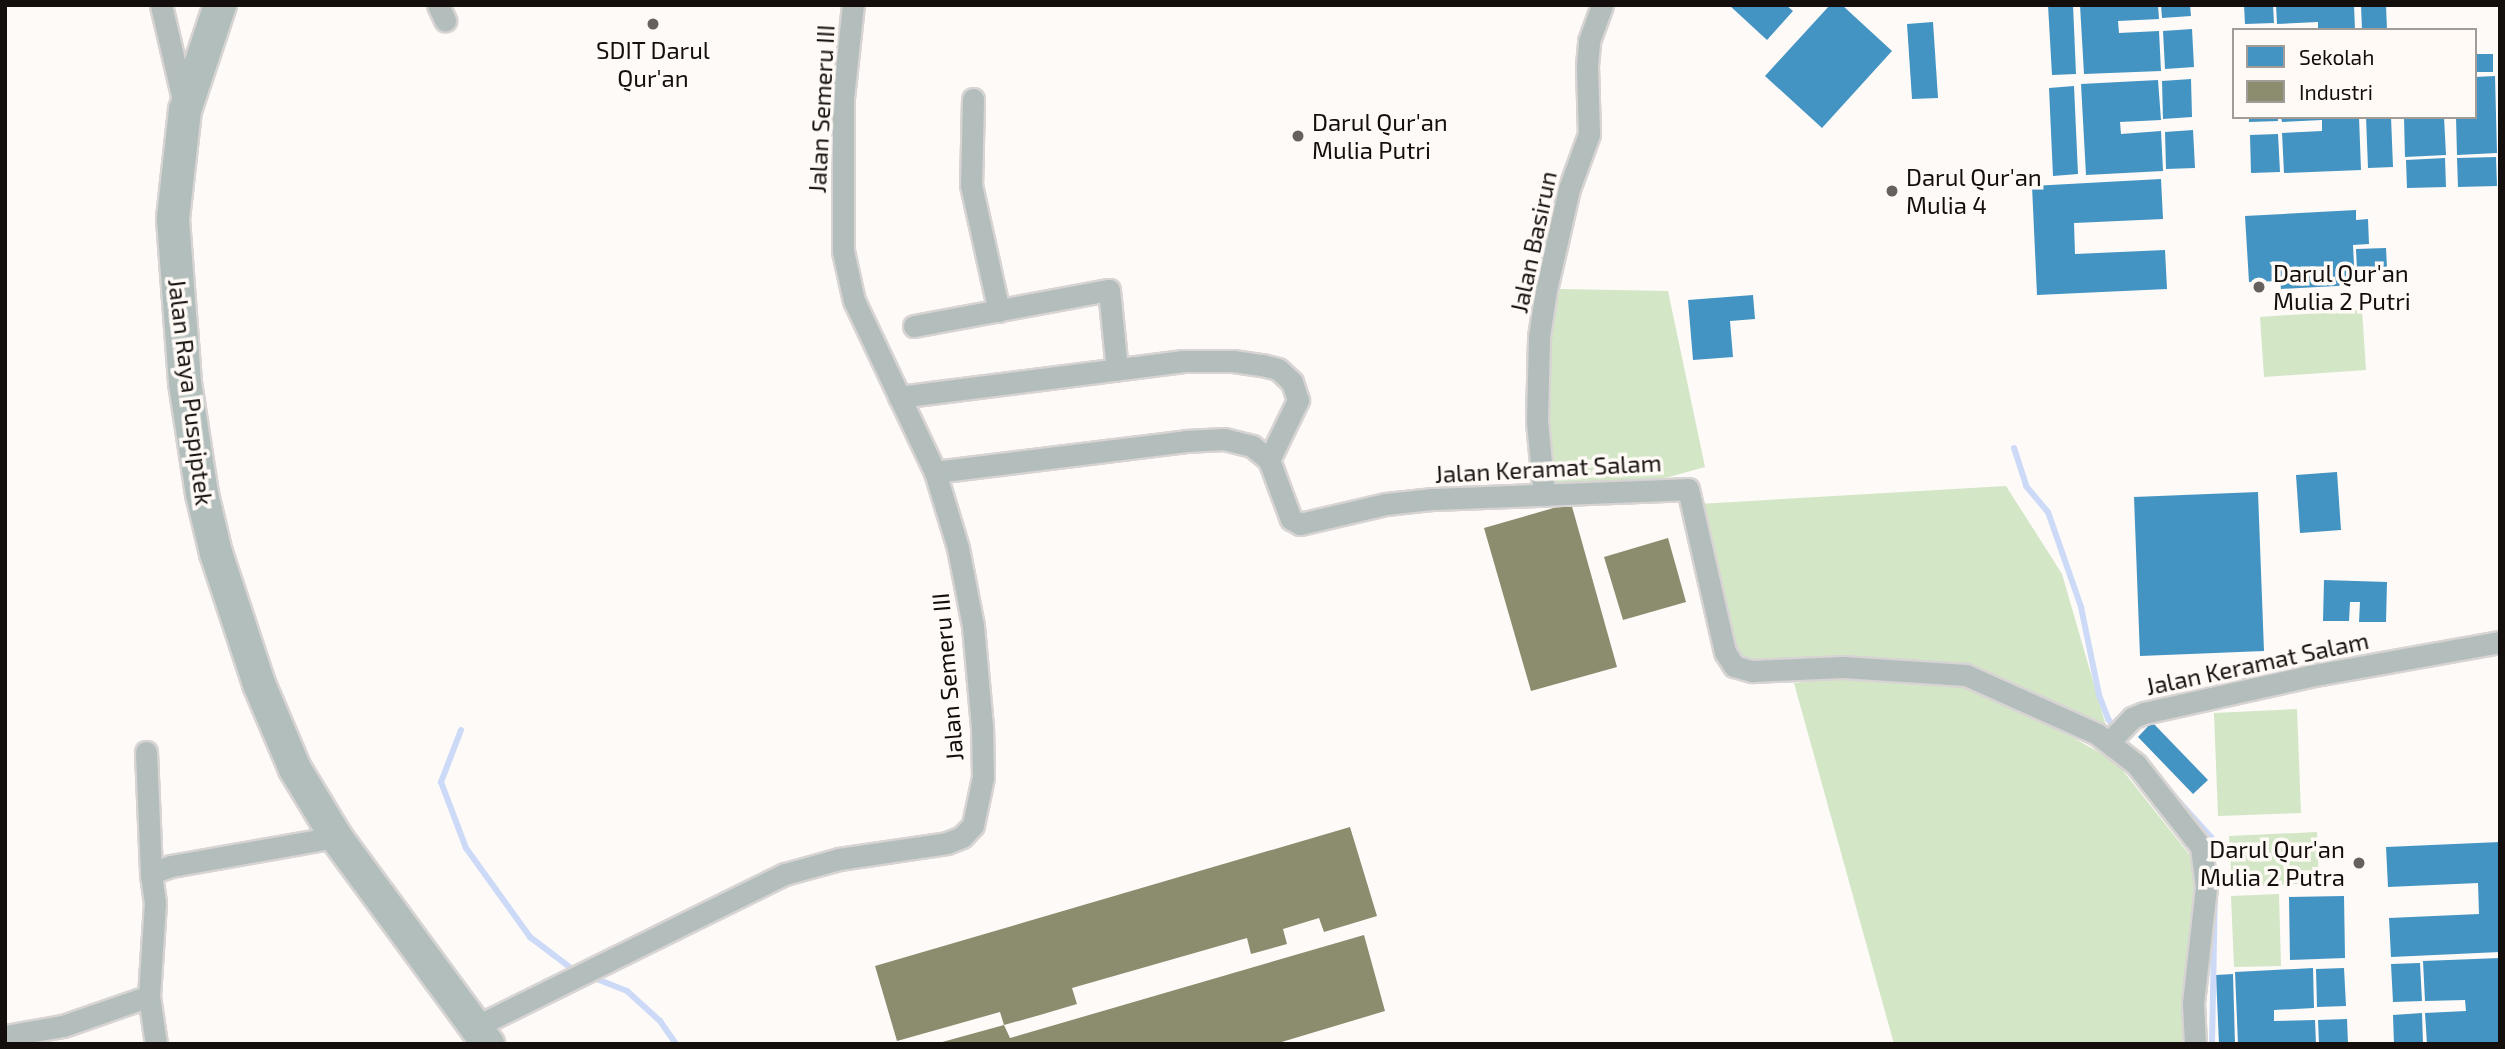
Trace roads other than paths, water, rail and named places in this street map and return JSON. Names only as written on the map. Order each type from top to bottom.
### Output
[{"type":"main road","name":"Jalan Raya Puspiptek","points":[[220,5],[185,110],[173,219],[185,383],[202,494],[236,620],[259,684],[295,769],[336,837],[483,1035]]},
{"type":"street","points":[[161,5],[185,110]]},
{"type":"street","name":"Jalan Semeru III","points":[[483,1035],[568,981],[785,874],[839,859],[947,843],[962,837],[973,825],[983,777],[973,626],[958,548],[935,472],[854,301],[843,251],[843,98],[853,5]]},
{"type":"street","name":"Jalan Basirun","points":[[1544,495],[1537,421],[1539,337],[1546,290],[1569,189],[1589,134],[1589,41],[1602,5]]},
{"type":"street","points":[[973,99],[971,185],[999,311]]},
{"type":"street","points":[[914,326],[1109,290],[1118,370]]},
{"type":"street","points":[[899,397],[1182,361],[1220,361],[1278,369],[1292,382],[1298,400],[1269,460],[1252,446],[1224,439],[1206,439],[935,472]]},
{"type":"street","name":"Jalan Keramat Salam","points":[[1269,460],[1291,519],[1300,524],[1397,503],[1688,489],[1725,652],[1734,666],[1752,671],[1843,667],[1966,675],[2117,734],[2144,713],[2309,676],[2500,642]]},
{"type":"street","points":[[2117,734],[2136,764],[2201,847],[2206,887],[2193,1003],[2195,1044]]},
{"type":"street","points":[[146,752],[151,873],[155,903],[149,996],[156,1044]]},
{"type":"street","points":[[151,873],[171,866],[336,837]]},
{"type":"street","points":[[5,1036],[63,1026],[149,996]]},
{"type":"waterway","points":[[2014,448],[2026,486],[2048,512],[2081,607],[2099,695],[2108,719],[2130,748]]},
{"type":"waterway","points":[[461,730],[441,782],[466,848],[530,937],[575,971]]},
{"type":"waterway","points":[[2173,795],[2211,837],[2212,857]]},
{"type":"waterway","points":[[2212,1044],[2215,892]]},
{"type":"waterway","points":[[589,976],[627,991],[660,1021],[676,1044]]},
{"type":"place","name":"SDIT Darul Qur'an","points":[[653,24]]},
{"type":"place","name":"Darul Qur'an Mulia Putri","points":[[1298,136]]},
{"type":"place","name":"Darul Qur'an Mulia 4","points":[[1892,191]]},
{"type":"place","name":"Darul Qur'an Mulia 2 Putri","points":[[2259,287]]},
{"type":"place","name":"Darul Qur'an Mulia 2 Putra","points":[[2359,863]]}]
